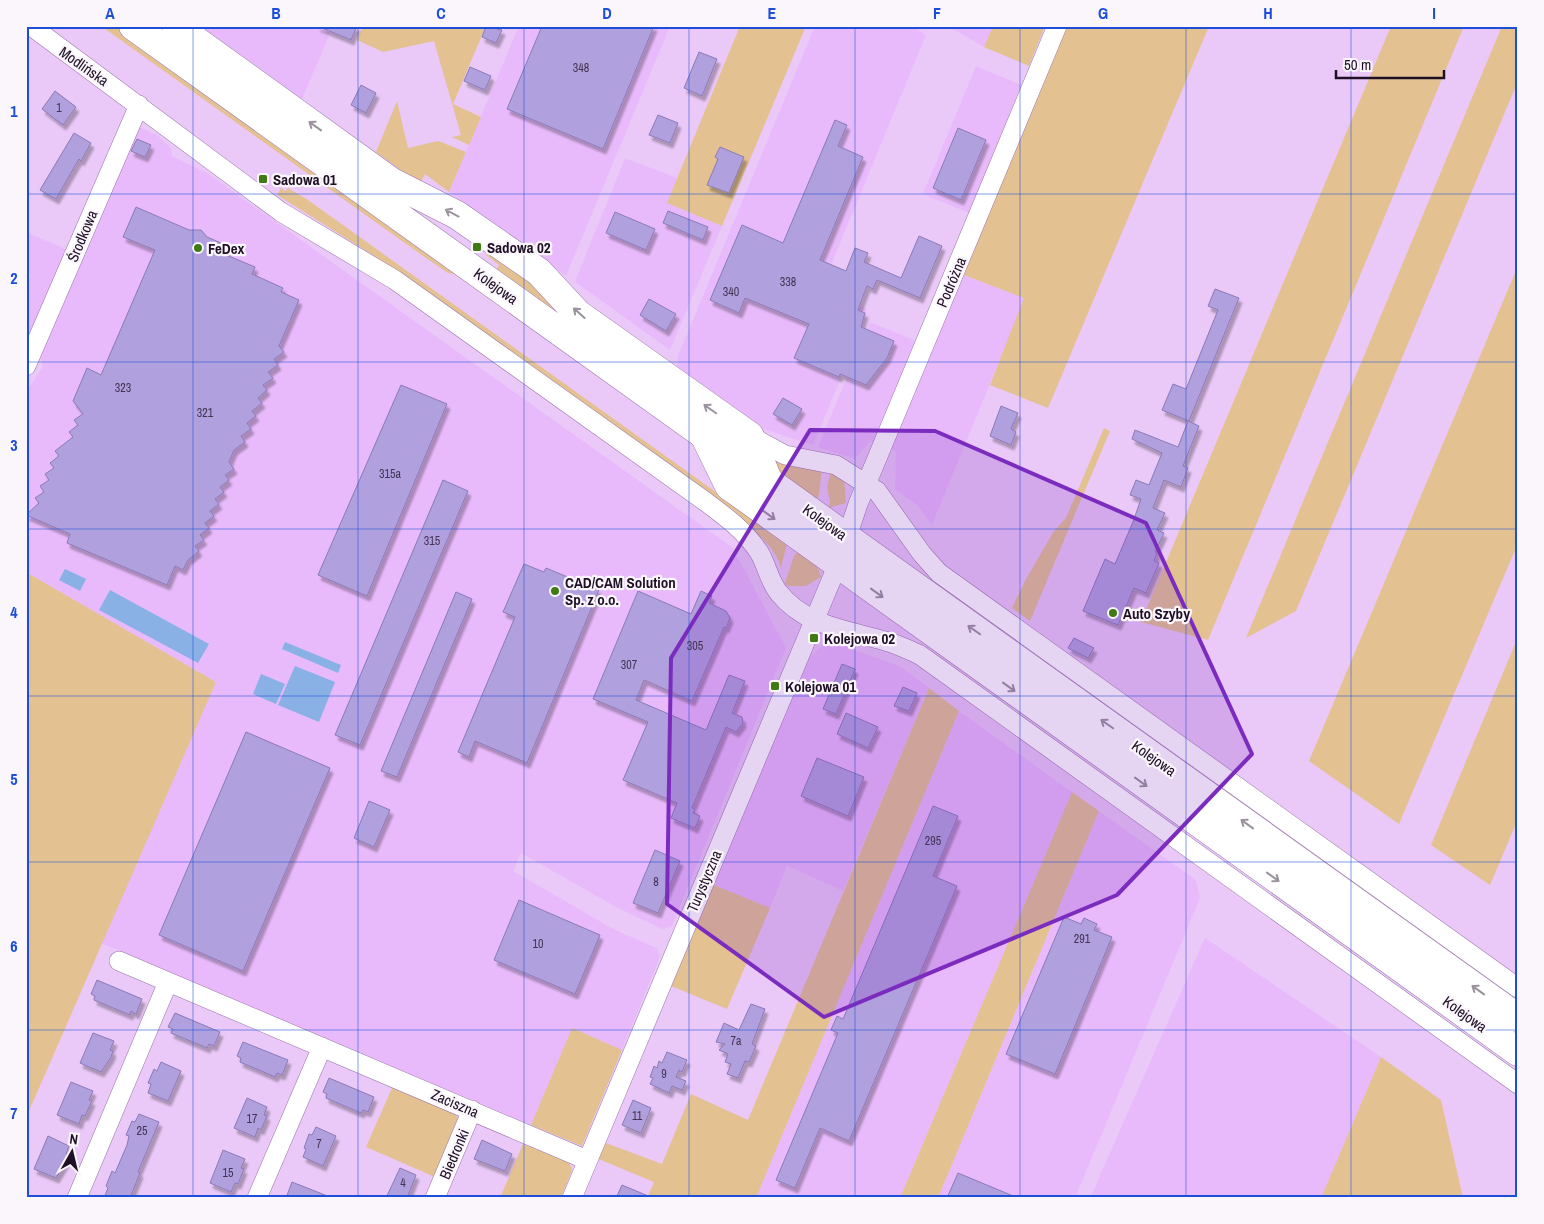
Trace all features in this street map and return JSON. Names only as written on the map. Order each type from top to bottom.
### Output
[{"type":"highway","name":"Kolejowa","points":[[132,26],[1518,1018]]},
{"type":"highway","points":[[176,26],[392,182],[456,215],[539,272],[578,314],[750,436],[769,482]]},
{"type":"highway","name":"Kolejowa","points":[[704,435],[729,486],[1518,1052]]},
{"type":"street","name":"Modlińska","points":[[31,26],[281,212],[395,280],[706,502],[747,535],[760,553],[779,593],[794,607],[814,620],[844,632],[887,641],[920,655],[1518,1084]]},
{"type":"street","name":"Podróżna","points":[[838,564],[867,484],[1057,26]]},
{"type":"street","name":"Środkowa","points":[[26,366],[139,105]]},
{"type":"street","points":[[750,436],[785,456],[836,465],[867,484],[887,503],[922,554],[939,573],[1518,988]]},
{"type":"street","name":"Turystyczna","points":[[572,1198],[838,564]]},
{"type":"street","name":"Zaciszna","points":[[118,961],[587,1160]]},
{"type":"street","points":[[76,1198],[168,982]]},
{"type":"street","points":[[257,1198],[322,1047]]},
{"type":"street","name":"Biedronki","points":[[435,1198],[472,1110]]},
{"type":"highlighted area","points":[[810,430],[935,431],[1146,523],[1252,754],[1117,895],[824,1017],[667,904],[671,658]]},
{"type":"shaded area","points":[[101,26],[118,26],[538,333],[454,274],[448,273],[423,256]]},
{"type":"shaded area","points":[[201,26],[333,26],[302,99]]},
{"type":"shaded area","points":[[363,26],[486,26],[453,104],[481,117],[469,145],[452,137],[461,135],[434,41],[383,52],[357,40]]},
{"type":"shaded area","points":[[519,26],[670,26],[566,276],[449,192]]},
{"type":"shaded area","points":[[740,26],[806,26],[722,226],[667,203]]},
{"type":"shaded area","points":[[815,26],[913,26],[926,35],[831,265],[827,291],[867,309],[866,318],[813,445],[763,429],[677,370],[678,356]]},
{"type":"shaded area","points":[[948,26],[993,26],[984,47]]},
{"type":"shaded area","points":[[993,26],[1045,26],[1029,66],[984,47]]},
{"type":"shaded area","points":[[1067,26],[1209,26],[1048,408],[990,385],[1024,298],[964,275]]},
{"type":"shaded area","points":[[1391,26],[1464,26],[1208,640],[1141,622]]},
{"type":"shaded area","points":[[1502,26],[1518,26],[1518,81],[1296,611],[1246,638]]},
{"type":"shaded area","points":[[976,66],[1021,85],[969,213],[923,194]]},
{"type":"shaded area","points":[[397,101],[408,148],[438,141],[466,152],[449,192],[425,174],[420,184],[376,152]]},
{"type":"shaded area","points":[[135,125],[157,135],[171,148],[172,156],[207,173],[733,548],[786,648],[672,926],[662,929],[616,907],[521,853],[513,871],[615,930],[657,948],[660,957],[622,1050],[572,1029],[531,1125],[101,943],[216,682],[26,572],[26,392],[43,367],[39,353]]},
{"type":"shaded area","points":[[625,158],[677,178],[667,203],[722,226],[670,350],[575,282]]},
{"type":"shaded area","points":[[281,188],[285,191],[288,188],[308,200],[787,543],[781,568],[771,549],[745,523],[376,257],[277,195]]},
{"type":"shaded area","points":[[26,232],[70,251],[26,351]]},
{"type":"shaded area","points":[[491,248],[567,311],[822,469],[817,500],[497,269],[499,265],[486,255]]},
{"type":"shaded area","points":[[1518,266],[1518,543],[1399,824],[1309,761]]},
{"type":"shaded area","points":[[964,275],[1025,298],[932,525],[917,505],[895,489],[896,452],[891,448]]},
{"type":"shaded area","points":[[870,322],[916,341],[874,443],[870,441],[855,459],[818,447]]},
{"type":"shaded area","points":[[1104,428],[1110,431],[1030,621],[1012,608],[1026,579],[1054,531],[1066,518]]},
{"type":"shaded area","points":[[831,471],[844,478],[846,503],[828,508],[830,503],[827,486]]},
{"type":"shaded area","points":[[798,551],[817,565],[821,577],[806,586],[788,586],[785,583],[794,556]]},
{"type":"shaded area","points":[[26,572],[216,682],[26,1118]]},
{"type":"shaded area","points":[[1518,637],[1518,819],[1490,885],[1431,845]]},
{"type":"shaded area","points":[[826,642],[845,646],[901,667],[929,688],[843,891],[787,866],[770,908],[714,885],[810,657]]},
{"type":"shaded area","points":[[929,688],[959,711],[756,1198],[647,1198],[654,1182],[596,1158],[603,1142],[662,1164],[691,1094],[748,1120]]},
{"type":"shaded area","points":[[959,711],[1072,792],[900,1198],[764,1198],[757,1195]]},
{"type":"shaded area","points":[[1072,792],[1099,811],[938,1198],[900,1198]]},
{"type":"shaded area","points":[[1099,811],[1196,880],[1200,898],[1075,1198],[938,1198]]},
{"type":"shaded area","points":[[714,885],[770,908],[727,1009],[671,986]]},
{"type":"shaded area","points":[[1205,938],[1381,1057],[1321,1198],[1090,1198]]},
{"type":"shaded area","points":[[572,1028],[622,1050],[582,1146],[531,1125]]},
{"type":"shaded area","points":[[1381,1057],[1441,1100],[1463,1198],[1321,1198]]},
{"type":"shaded area","points":[[392,1088],[455,1114],[459,1121],[435,1177],[366,1147]]},
{"type":"shaded area","points":[[523,1144],[569,1162],[572,1170],[561,1198],[500,1198]]},
{"type":"water","points":[[65,569],[86,579],[80,591],[59,580]]},
{"type":"water","points":[[110,590],[209,644],[198,663],[99,610]]},
{"type":"water","points":[[285,642],[341,665],[338,673],[282,649]]},
{"type":"water","points":[[295,666],[335,682],[319,722],[278,705]]},
{"type":"water","points":[[261,674],[285,684],[276,704],[253,694]]},
{"type":"building","points":[[317,26],[357,26],[351,40]]},
{"type":"building","points":[[486,26],[502,30],[496,43],[482,37]]},
{"type":"building","points":[[542,26],[654,26],[603,149],[507,109]]},
{"type":"building","points":[[699,52],[717,59],[702,96],[684,88]]},
{"type":"building","points":[[470,67],[491,76],[485,90],[464,81]]},
{"type":"building","points":[[361,85],[376,93],[366,113],[351,105]]},
{"type":"building","points":[[55,91],[76,107],[63,125],[42,109]]},
{"type":"building","points":[[658,115],[678,123],[670,143],[649,135]]},
{"type":"building","points":[[835,120],[847,125],[838,146],[863,157],[820,260],[846,271],[855,248],[868,253],[864,262],[901,278],[919,236],[942,246],[920,298],[877,280],[873,289],[867,286],[858,310],[865,313],[861,327],[894,341],[887,358],[866,385],[840,374],[839,377],[794,358],[809,324],[745,298],[739,313],[710,300],[742,225],[783,243]]},
{"type":"building","points":[[958,128],[986,140],[961,200],[933,188]]},
{"type":"building","points":[[74,133],[91,143],[81,161],[79,159],[56,199],[40,190]]},
{"type":"building","points":[[137,139],[151,145],[145,157],[131,151]]},
{"type":"building","points":[[720,147],[744,157],[729,193],[707,185],[718,159],[715,157]]},
{"type":"building","points":[[136,207],[189,230],[201,230],[207,237],[228,246],[224,254],[255,267],[252,274],[283,288],[281,292],[299,300],[279,346],[284,352],[274,359],[278,365],[268,372],[273,378],[263,385],[267,390],[258,398],[262,403],[252,411],[256,416],[247,423],[251,429],[241,436],[245,442],[234,450],[229,462],[234,469],[225,475],[229,480],[220,487],[224,492],[215,499],[219,504],[210,511],[214,516],[205,523],[209,528],[200,535],[204,540],[195,546],[199,551],[188,560],[183,570],[175,566],[167,585],[67,543],[70,534],[26,515],[39,503],[35,498],[44,492],[40,486],[49,480],[45,474],[54,468],[50,463],[59,456],[55,451],[73,437],[69,432],[78,425],[74,420],[83,414],[73,401],[87,368],[101,375],[155,250],[123,237]]},
{"type":"building","points":[[668,211],[708,227],[703,240],[663,223]]},
{"type":"building","points":[[615,212],[655,229],[646,250],[606,233]]},
{"type":"building","points":[[1215,289],[1239,298],[1189,421],[1162,410],[1173,384],[1186,389],[1218,310],[1208,306]]},
{"type":"building","points":[[649,299],[676,314],[666,331],[640,315]]},
{"type":"building","points":[[401,385],[447,404],[367,596],[318,575]]},
{"type":"building","points":[[783,398],[802,409],[792,425],[773,414]]},
{"type":"building","points":[[1001,406],[1018,413],[1011,429],[1016,432],[1011,445],[990,436]]},
{"type":"building","points":[[1188,421],[1199,426],[1183,466],[1188,468],[1181,487],[1164,480],[1153,508],[1165,513],[1157,530],[1164,533],[1155,552],[1157,553],[1154,561],[1159,563],[1146,593],[1134,588],[1118,625],[1083,611],[1105,559],[1115,564],[1133,522],[1141,499],[1130,495],[1136,480],[1149,485],[1162,453],[1132,439],[1135,430],[1178,447]]},
{"type":"building","points":[[443,480],[468,491],[360,745],[335,735]]},
{"type":"building","points":[[524,564],[544,572],[546,568],[599,590],[527,763],[475,741],[469,757],[458,752],[515,617],[503,612]]},
{"type":"building","points":[[638,591],[691,614],[701,591],[712,596],[709,603],[726,611],[730,618],[726,628],[724,627],[692,701],[644,680],[636,700],[706,730],[729,675],[745,681],[732,713],[742,717],[743,723],[736,732],[726,727],[692,808],[695,809],[693,813],[700,816],[695,828],[671,818],[677,803],[623,780],[648,722],[593,699]]},
{"type":"building","points":[[456,592],[472,599],[397,777],[381,771]]},
{"type":"building","points":[[1074,638],[1094,648],[1088,658],[1068,648]]},
{"type":"building","points":[[842,664],[855,669],[836,714],[823,709]]},
{"type":"building","points":[[903,687],[917,693],[909,711],[894,706]]},
{"type":"building","points":[[846,713],[878,727],[868,748],[837,734]]},
{"type":"building","points":[[246,732],[330,768],[243,971],[159,935]]},
{"type":"building","points":[[817,758],[864,777],[848,816],[801,796]]},
{"type":"building","points":[[369,801],[390,810],[374,847],[354,838]]},
{"type":"building","points":[[933,806],[958,816],[933,876],[957,886],[849,1141],[820,1128],[795,1188],[776,1180],[838,1033],[831,1030],[837,1016],[843,1019]]},
{"type":"building","points":[[655,850],[680,861],[658,913],[633,903]]},
{"type":"building","points":[[519,900],[600,935],[575,994],[494,960]]},
{"type":"building","points":[[1064,917],[1081,924],[1084,918],[1097,924],[1094,930],[1112,937],[1055,1074],[1006,1054]]},
{"type":"building","points":[[97,980],[142,999],[136,1014],[131,1011],[130,1015],[94,1000],[95,996],[91,994]]},
{"type":"building","points":[[751,1004],[765,1009],[752,1044],[756,1046],[749,1062],[745,1061],[738,1078],[727,1074],[731,1064],[725,1062],[728,1054],[719,1050],[725,1044],[716,1042],[724,1023],[739,1030]]},
{"type":"building","points":[[175,1013],[220,1032],[214,1046],[209,1044],[207,1048],[171,1033],[173,1029],[168,1027]]},
{"type":"building","points":[[93,1033],[114,1041],[110,1050],[113,1051],[111,1057],[101,1072],[80,1063]]},
{"type":"building","points":[[243,1042],[288,1060],[282,1075],[277,1073],[275,1077],[240,1062],[241,1058],[237,1056]]},
{"type":"building","points":[[667,1052],[687,1060],[682,1072],[679,1070],[676,1077],[686,1081],[682,1090],[672,1086],[669,1093],[650,1084],[653,1078],[650,1077],[654,1066],[657,1068],[659,1061],[662,1063]]},
{"type":"building","points":[[161,1062],[181,1071],[168,1101],[148,1093],[151,1084],[148,1083],[154,1069],[157,1071]]},
{"type":"building","points":[[329,1078],[374,1097],[368,1112],[363,1110],[361,1113],[326,1098],[327,1094],[323,1092]]},
{"type":"building","points":[[71,1082],[93,1091],[89,1100],[92,1101],[85,1116],[82,1115],[79,1124],[57,1115]]},
{"type":"building","points":[[247,1098],[267,1107],[264,1115],[267,1116],[261,1130],[258,1128],[255,1137],[234,1128]]},
{"type":"building","points":[[633,1100],[651,1108],[641,1133],[622,1125]]},
{"type":"building","points":[[139,1114],[159,1122],[138,1172],[140,1173],[130,1198],[104,1198],[112,1171],[115,1173],[127,1145],[129,1136],[126,1135],[132,1121],[135,1122]]},
{"type":"building","points":[[316,1127],[336,1136],[323,1166],[303,1157],[309,1134],[312,1135]]},
{"type":"building","points":[[48,1136],[69,1146],[66,1154],[69,1156],[56,1178],[34,1169]]},
{"type":"building","points":[[482,1140],[512,1154],[505,1171],[474,1159]]},
{"type":"building","points":[[223,1150],[245,1159],[241,1168],[244,1169],[238,1184],[235,1183],[231,1192],[210,1183]]},
{"type":"building","points":[[400,1168],[416,1175],[407,1198],[386,1198]]},
{"type":"building","points":[[958,1173],[1018,1198],[947,1198]]},
{"type":"building","points":[[292,1182],[330,1197],[330,1198],[286,1198]]},
{"type":"building","points":[[622,1185],[653,1198],[616,1198]]},
{"type":"place","name":"Sadowa 01","points":[[263,179]]},
{"type":"place","name":"Sadowa 02","points":[[477,247]]},
{"type":"place","name":"FeDex","points":[[198,248]]},
{"type":"place","name":"CAD/CAM Solution Sp. z o.o.","points":[[555,591]]},
{"type":"place","name":"Auto Szyby","points":[[1113,613]]},
{"type":"place","name":"Kolejowa 02","points":[[814,638]]},
{"type":"place","name":"Kolejowa 01","points":[[775,686]]}]
